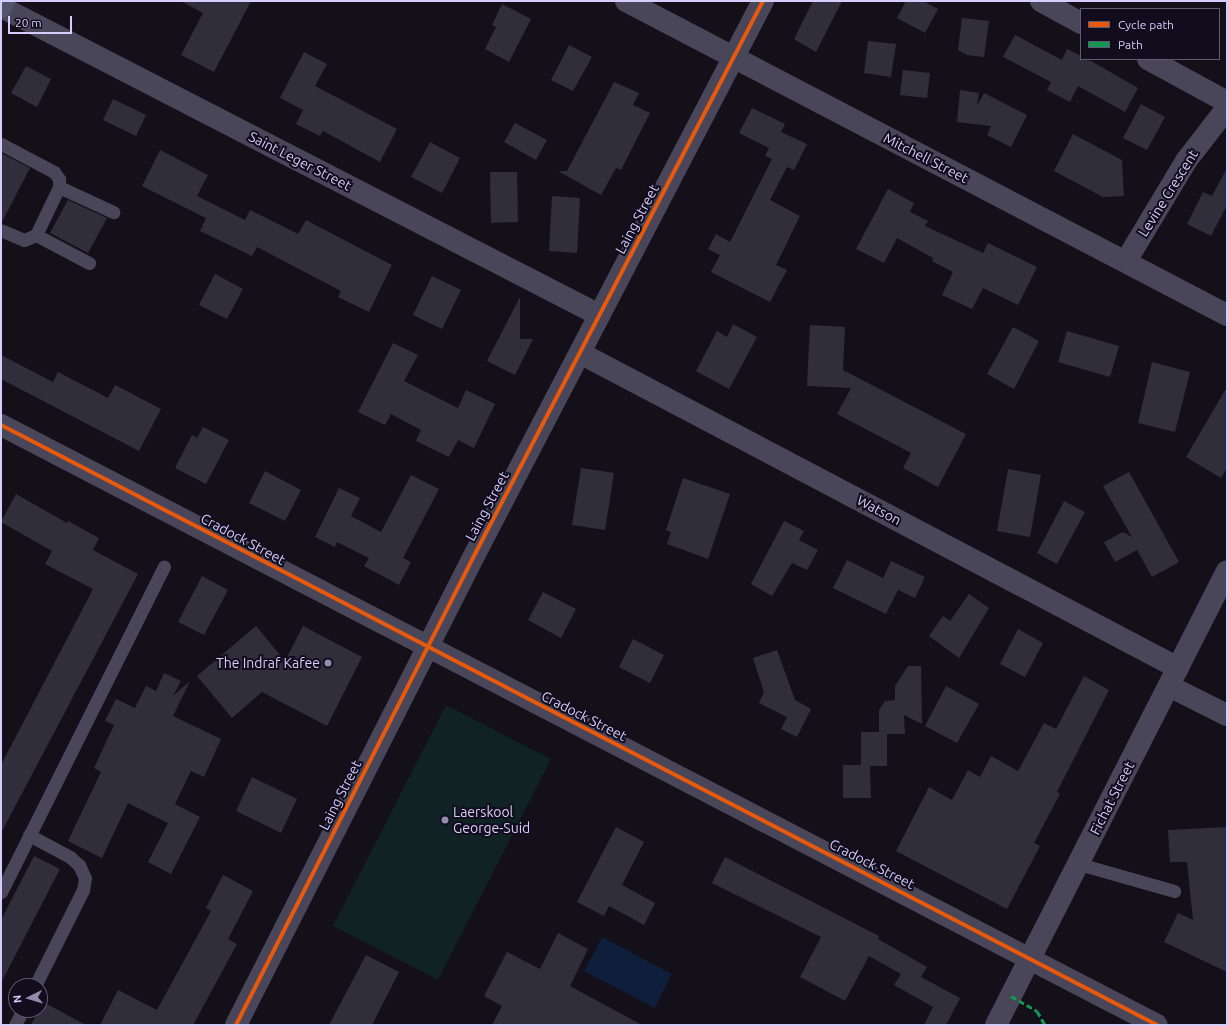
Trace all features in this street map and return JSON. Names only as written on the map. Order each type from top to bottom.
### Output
[{"type":"street","points":[[1,7],[4,1]]},
{"type":"street","name":"Mitchell Street","points":[[626,1],[1227,315]]},
{"type":"street","name":"Laing Street","points":[[236,1025],[599,315],[763,1]]},
{"type":"street","points":[[1041,1],[1080,22]]},
{"type":"street","name":"Saint Leger Street","points":[[1,7],[599,315]]},
{"type":"street","points":[[1150,60],[1227,102]]},
{"type":"street","name":"Levine Crescent","points":[[1126,261],[1186,161],[1227,108]]},
{"type":"street","name":"Watson","points":[[580,353],[1174,677],[1227,715]]},
{"type":"street","name":"Cradock Street","points":[[1,425],[428,648],[1157,1025]]},
{"type":"street","name":"Fichat Street","points":[[996,1025],[1031,959],[1227,571]]},
{"type":"lane","points":[[1,144],[54,172],[59,179],[59,187],[36,235],[24,240],[1,230]]},
{"type":"lane","points":[[59,187],[113,212]]},
{"type":"lane","points":[[36,235],[89,263]]},
{"type":"lane","points":[[1,892],[164,567]]},
{"type":"lane","points":[[30,835],[70,857],[79,866],[85,878],[83,890],[39,978]]},
{"type":"lane","points":[[1079,864],[1174,891]]},
{"type":"shaded area","points":[[446,705],[551,759],[438,980],[333,926]]},
{"type":"water","points":[[602,937],[672,974],[655,1008],[584,971]]},
{"type":"building","points":[[181,1],[251,1],[214,72],[181,55],[203,13]]},
{"type":"building","points":[[813,1],[842,1],[816,52],[794,39]]},
{"type":"building","points":[[906,1],[923,1],[938,9],[925,33],[897,18]]},
{"type":"building","points":[[502,4],[531,19],[509,62],[485,49],[496,27],[492,25]]},
{"type":"building","points":[[962,18],[989,21],[984,57],[967,55],[958,50]]},
{"type":"building","points":[[1015,35],[1062,60],[1067,49],[1080,56],[1080,60],[1091,61],[1138,88],[1125,112],[1078,86],[1070,102],[1047,90],[1051,82],[1003,57]]},
{"type":"building","points":[[868,41],[896,44],[891,77],[864,73]]},
{"type":"building","points":[[569,45],[592,57],[573,91],[551,80]]},
{"type":"building","points":[[304,52],[327,64],[315,86],[397,129],[380,162],[323,131],[320,136],[296,124],[303,110],[280,98]]},
{"type":"building","points":[[26,66],[51,79],[37,107],[11,93]]},
{"type":"building","points":[[903,70],[930,73],[927,98],[900,95]]},
{"type":"building","points":[[614,82],[639,93],[633,105],[650,113],[621,170],[616,168],[601,195],[558,171],[567,171]]},
{"type":"building","points":[[960,90],[979,93],[977,106],[984,93],[1027,115],[1011,147],[987,135],[991,126],[957,122]]},
{"type":"building","points":[[113,99],[146,115],[136,136],[103,120]]},
{"type":"building","points":[[1141,104],[1165,117],[1147,150],[1123,138]]},
{"type":"building","points":[[752,108],[785,124],[781,132],[807,144],[794,170],[787,167],[770,200],[800,216],[776,265],[787,270],[770,302],[711,272],[720,255],[708,249],[716,234],[730,242],[772,159],[765,156],[769,148],[739,133]]},
{"type":"building","points":[[515,123],[547,140],[536,160],[504,142]]},
{"type":"building","points":[[1073,134],[1122,160],[1124,196],[1103,197],[1054,171]]},
{"type":"building","points":[[430,142],[460,158],[442,193],[411,177]]},
{"type":"building","points":[[160,150],[208,175],[197,196],[245,220],[250,210],[298,234],[306,220],[392,265],[369,312],[338,297],[341,291],[257,247],[252,256],[200,231],[206,218],[142,186]]},
{"type":"building","points":[[1,153],[30,168],[2,222],[1,222]]},
{"type":"building","points":[[1227,168],[1227,205],[1211,236],[1187,224],[1203,192],[1212,196]]},
{"type":"building","points":[[490,172],[517,172],[518,222],[491,223]]},
{"type":"building","points":[[888,189],[914,203],[910,212],[928,221],[925,226],[983,253],[988,243],[1037,267],[1018,305],[983,288],[972,309],[942,295],[953,272],[932,261],[933,258],[897,238],[884,263],[856,249]]},
{"type":"building","points":[[552,196],[580,198],[577,253],[549,251]]},
{"type":"building","points":[[68,200],[107,218],[88,253],[50,233]]},
{"type":"building","points":[[215,274],[243,289],[227,319],[199,305]]},
{"type":"building","points":[[432,276],[461,290],[442,329],[413,315]]},
{"type":"building","points":[[520,297],[520,339],[533,339],[515,375],[487,361]]},
{"type":"building","points":[[733,324],[757,337],[729,389],[696,371],[717,331],[727,337]]},
{"type":"building","points":[[810,325],[845,327],[843,370],[966,434],[938,487],[903,468],[911,453],[837,414],[851,388],[807,386]]},
{"type":"building","points":[[1013,327],[1039,341],[1014,389],[987,374]]},
{"type":"building","points":[[1067,331],[1119,346],[1110,377],[1058,362]]},
{"type":"building","points":[[393,343],[418,355],[404,381],[458,408],[466,390],[495,404],[474,448],[458,440],[449,457],[416,441],[421,430],[391,414],[385,425],[358,412]]},
{"type":"building","points":[[1,355],[53,382],[58,372],[108,398],[115,385],[161,409],[139,451],[1,379]]},
{"type":"building","points":[[1152,362],[1190,372],[1175,432],[1138,423]]},
{"type":"building","points":[[1227,387],[1227,468],[1221,478],[1186,457]]},
{"type":"building","points":[[203,427],[229,440],[206,484],[175,468],[192,435],[197,438]]},
{"type":"building","points":[[581,468],[614,473],[605,530],[572,525]]},
{"type":"building","points":[[1008,469],[1041,475],[1030,537],[997,531]]},
{"type":"building","points":[[265,471],[301,490],[285,521],[249,503]]},
{"type":"building","points":[[1129,472],[1179,562],[1152,577],[1137,550],[1115,562],[1104,542],[1123,532],[1132,537],[1103,486]]},
{"type":"building","points":[[411,475],[439,489],[403,558],[411,562],[399,585],[364,566],[369,558],[337,542],[335,547],[315,537],[339,488],[360,498],[351,516],[381,532]]},
{"type":"building","points":[[683,478],[730,494],[708,559],[667,544],[671,532],[666,530]]},
{"type":"building","points":[[16,494],[67,523],[68,521],[99,538],[93,550],[138,574],[1,833],[1,765],[93,589],[45,564],[52,551],[1,522]]},
{"type":"building","points":[[1064,501],[1085,512],[1057,564],[1037,553]]},
{"type":"building","points":[[784,521],[804,531],[799,540],[818,550],[807,570],[792,563],[772,596],[751,584]]},
{"type":"building","points":[[847,560],[883,578],[891,561],[925,577],[915,598],[898,590],[886,614],[833,588]]},
{"type":"building","points":[[202,576],[228,590],[204,635],[178,622]]},
{"type":"building","points":[[543,592],[576,609],[561,638],[528,620]]},
{"type":"building","points":[[969,594],[989,608],[959,658],[929,636],[943,616],[950,621]]},
{"type":"building","points":[[256,626],[285,661],[303,626],[362,657],[327,726],[262,692],[232,718],[197,676]]},
{"type":"building","points":[[1018,629],[1043,643],[1025,677],[1000,664]]},
{"type":"building","points":[[633,639],[664,655],[650,683],[619,667]]},
{"type":"building","points":[[777,650],[795,700],[811,709],[797,737],[781,729],[787,717],[759,703],[764,692],[753,658]]},
{"type":"building","points":[[908,666],[921,666],[922,724],[904,715],[905,734],[887,734],[887,766],[870,766],[871,798],[843,798],[843,765],[861,765],[861,732],[879,732],[879,710],[885,701],[895,700],[895,686]]},
{"type":"building","points":[[164,673],[181,681],[173,696],[190,681],[173,716],[221,739],[204,777],[191,771],[175,804],[200,817],[171,874],[148,862],[168,823],[128,803],[102,858],[68,841],[101,772],[94,768],[114,725],[105,721],[116,699],[135,708],[146,686],[156,691]]},
{"type":"building","points":[[1084,676],[1109,690],[1057,792],[1060,794],[1034,843],[1040,846],[1007,909],[896,851],[929,787],[952,800],[968,770],[980,777],[991,756],[1018,771],[1044,723],[1056,729]]},
{"type":"building","points":[[946,686],[979,704],[957,743],[925,726]]},
{"type":"building","points":[[252,777],[297,799],[281,833],[236,811]]},
{"type":"building","points":[[616,827],[644,842],[622,885],[655,903],[644,925],[609,906],[604,916],[577,902]]},
{"type":"building","points":[[1227,827],[1227,972],[1164,942],[1178,913],[1193,920],[1187,862],[1170,862],[1168,830]]},
{"type":"building","points":[[34,856],[60,869],[1,983],[1,920]]},
{"type":"building","points":[[725,857],[879,936],[878,939],[927,967],[921,977],[960,998],[946,1025],[924,1025],[933,1007],[894,985],[901,974],[869,956],[845,1001],[800,977],[821,937],[712,883]]},
{"type":"building","points":[[223,875],[253,891],[228,939],[237,944],[193,1025],[100,1025],[118,990],[157,1010],[211,911],[206,908]]},
{"type":"building","points":[[558,933],[588,949],[570,986],[642,1025],[492,1025],[502,1006],[484,996],[507,952],[540,969]]},
{"type":"building","points":[[366,955],[399,972],[372,1025],[329,1025]]},
{"type":"building","points":[[48,1005],[86,1025],[31,1025],[35,1018],[48,1018]]},
{"type":"marked path","points":[[1011,996],[1037,1011],[1045,1025]]},
{"type":"cycle path","points":[[236,1025],[476,552],[763,1]]},
{"type":"cycle path","points":[[1,425],[1157,1025]]},
{"type":"place","name":"The Indraf Kafee","points":[[328,663]]},
{"type":"place","name":"Laerskool George-Suid","points":[[445,820]]}]
